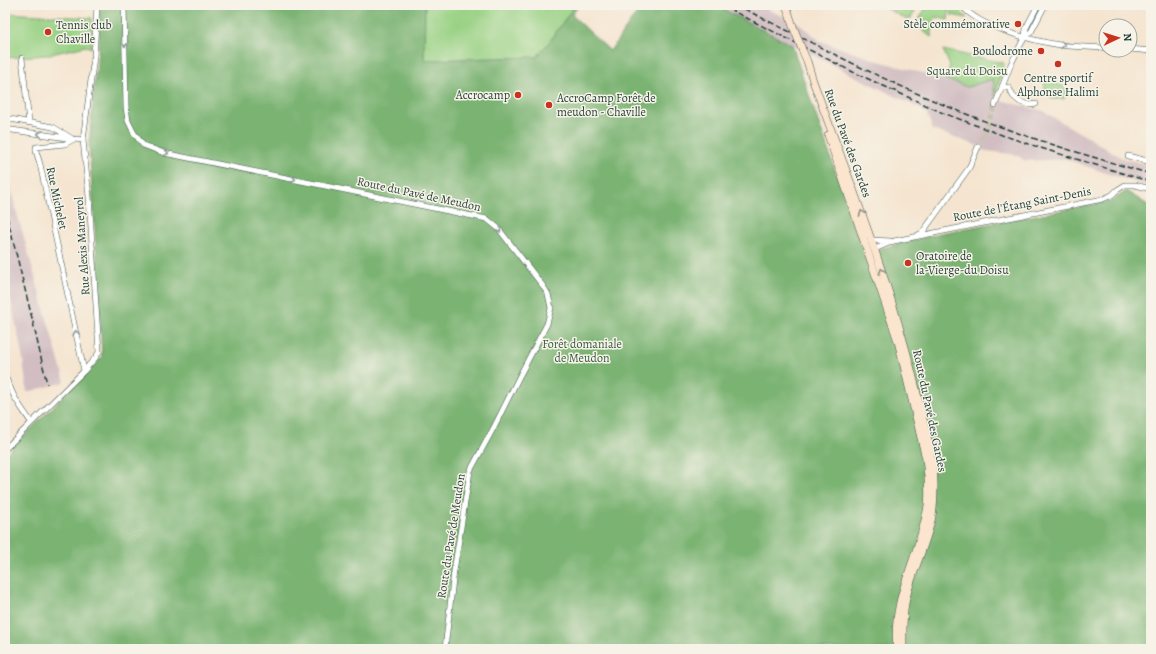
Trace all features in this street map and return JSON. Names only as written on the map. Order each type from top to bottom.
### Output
[{"type":"main road","name":"Rue du Pavé des Gardes","points":[[786,5],[803,52],[809,82],[871,250]]},
{"type":"main road","name":"Route du Pavé des Gardes","points":[[871,250],[898,341],[920,430],[928,476],[928,504],[904,586],[897,619],[898,649]]},
{"type":"main road","name":"Route du Pavé des Gardes","points":[[871,250],[899,325],[912,371],[932,459],[934,483],[934,503],[931,520],[906,599],[902,622],[903,649]]},
{"type":"street","name":"Rue Alexis Maneyrol","points":[[5,449],[84,371],[99,352],[89,197],[83,140],[94,57],[97,5]]},
{"type":"street","name":"Route du Pavé de Meudon","points":[[124,5],[126,107],[128,121],[134,133],[143,145],[164,153],[487,219],[498,228],[548,294],[551,308],[547,324],[470,471],[454,571],[445,649]]},
{"type":"street","points":[[961,5],[979,20],[1025,38],[1059,45],[1098,47]]},
{"type":"street","points":[[1025,38],[1026,28],[1038,5]]},
{"type":"street","points":[[995,105],[1011,64],[1025,38],[1031,32],[1045,5]]},
{"type":"street","points":[[1138,50],[1151,51]]},
{"type":"street","points":[[22,58],[29,123]]},
{"type":"street","points":[[1002,86],[1008,88],[1013,96],[1020,102],[1030,105],[1036,104]]},
{"type":"street","points":[[5,118],[53,127],[74,139]]},
{"type":"street","points":[[5,129],[74,139]]},
{"type":"street","name":"Rue Michelet","points":[[83,140],[74,139],[65,144],[39,146],[36,147],[36,151],[84,371]]},
{"type":"street","points":[[915,237],[922,233],[969,168],[978,148]]},
{"type":"street","points":[[1128,156],[1151,162]]},
{"type":"street","name":"Route de l'Étang Saint-Denis","points":[[871,250],[915,237],[1103,199],[1112,195],[1125,185],[1135,185],[1151,189]]},
{"type":"street","name":"Route de l'Étang Saint-Denis","points":[[868,241],[894,242]]},
{"type":"street","points":[[5,376],[12,393],[31,422]]},
{"type":"shaded area","points":[[715,5],[760,5],[800,24],[820,41],[878,61],[945,79],[967,87],[993,79],[995,97],[1000,100],[1043,111],[1124,159],[1151,165],[1151,187],[1066,159],[1025,161],[1017,155],[980,150],[981,147],[933,130],[927,114],[919,108]]},
{"type":"shaded area","points":[[5,168],[65,382],[27,392],[23,360],[9,290],[5,290]]},
{"type":"green space","name":"Forêt domaniale de Meudon","points":[[100,5],[425,5],[424,60],[537,57],[575,5],[579,5],[572,15],[610,51],[642,5],[715,5],[792,45],[864,253],[941,233],[1112,201],[1126,191],[1151,207],[1151,649],[5,649],[5,455],[102,357],[89,145],[99,41]]},
{"type":"green space","points":[[425,5],[575,5],[537,57],[424,60]]},
{"type":"green space","points":[[877,5],[909,5],[916,10],[911,18],[907,20],[888,9]]},
{"type":"green space","points":[[952,5],[949,10],[948,20],[935,17],[931,37],[917,26],[917,23],[925,9]]},
{"type":"green space","points":[[955,5],[967,18],[951,15]]},
{"type":"green space","name":"Tennis club Chaville","points":[[5,13],[92,18],[91,48],[86,46],[47,55],[5,58]]},
{"type":"green space","name":"Square du Doisu","points":[[943,50],[1004,63],[995,97],[993,79],[967,87],[945,79],[950,66]]},
{"type":"green space","points":[[1045,82],[1064,86],[1067,92],[1064,99],[1052,99],[1043,89]]},
{"type":"tunnel","points":[[978,147],[995,105]]},
{"type":"railway","points":[[721,5],[853,72],[943,113],[1044,149],[1151,182]]},
{"type":"railway","points":[[737,5],[865,69],[944,105],[995,125],[1099,159],[1151,174]]},
{"type":"railway","points":[[5,208],[47,384]]},
{"type":"place","name":"Stèle commémorative","points":[[1018,24]]},
{"type":"place","name":"Tennis club Chaville","points":[[48,32]]},
{"type":"place","name":"Boulodrome","points":[[1041,51]]},
{"type":"place","name":"Centre sportif Alphonse Halimi","points":[[1058,64]]},
{"type":"place","name":"Accrocamp","points":[[518,95]]},
{"type":"place","name":"AccroCamp Forêt de meudon - Chaville","points":[[549,105]]},
{"type":"place","name":"Oratoire de la-Vierge-du Doisu","points":[[908,263]]}]
